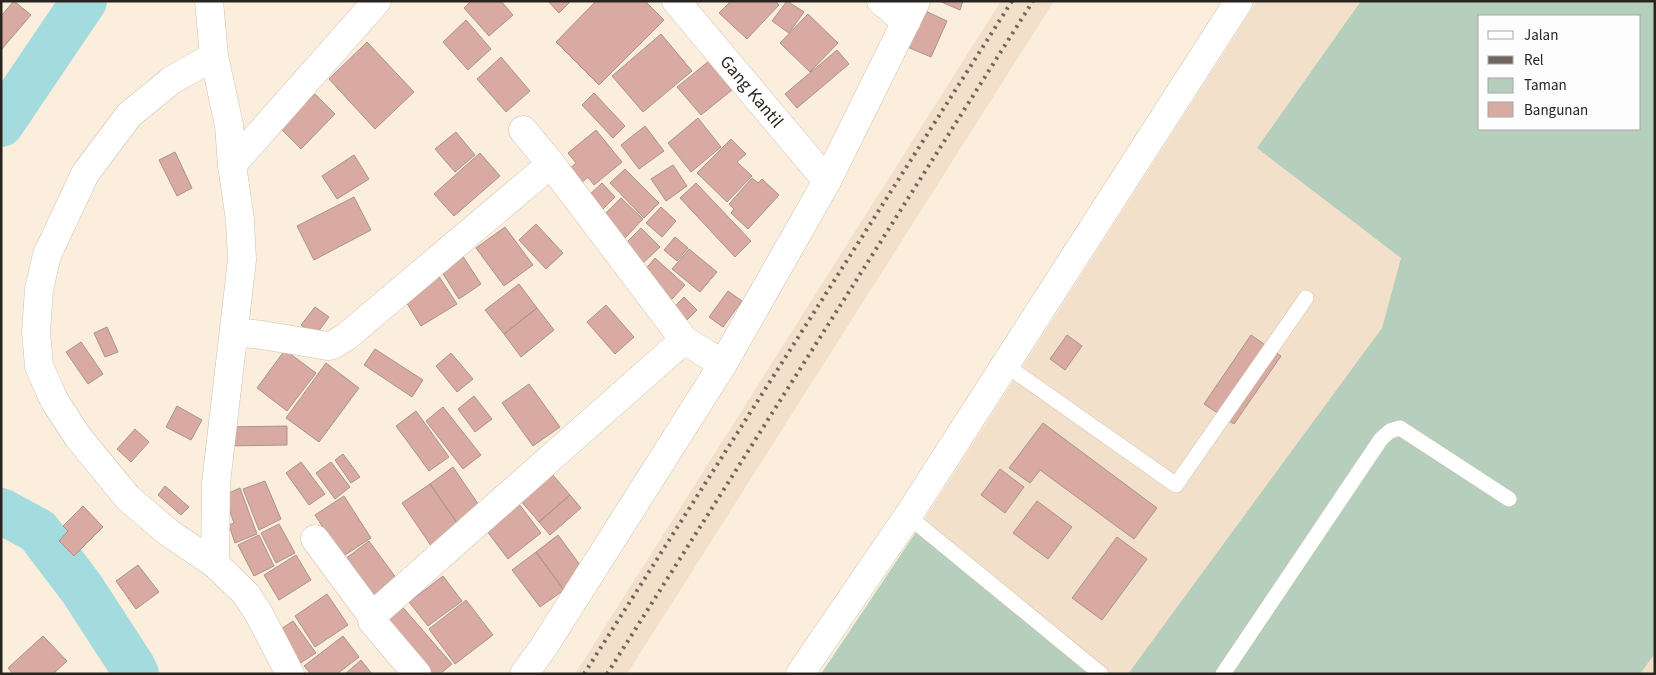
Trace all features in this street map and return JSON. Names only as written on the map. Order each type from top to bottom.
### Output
[{"type":"street","points":[[209,1],[214,56],[229,125],[232,165],[240,220],[242,260],[216,483],[215,564]]},
{"type":"street","points":[[232,165],[377,1]]},
{"type":"street","name":"Gang Kantil","points":[[676,1],[827,181]]},
{"type":"street","points":[[524,674],[543,648],[723,364],[827,181],[911,12],[881,1]]},
{"type":"street","points":[[800,674],[908,516],[1239,1]]},
{"type":"street","points":[[214,56],[172,80],[129,115],[85,174],[47,255],[39,289],[36,332],[39,366],[54,400],[78,437],[128,498],[169,533],[215,564],[246,594],[259,614],[290,674]]},
{"type":"street","points":[[523,130],[551,164],[684,340],[723,364]]},
{"type":"street","points":[[234,332],[333,346],[551,164]]},
{"type":"street","points":[[372,616],[684,340]]},
{"type":"street","points":[[315,539],[372,616],[372,622],[417,674]]},
{"type":"lane","points":[[1004,364],[1176,485],[1306,298]]},
{"type":"lane","points":[[1223,674],[1381,439],[1390,431],[1400,428],[1508,499]]},
{"type":"lane","points":[[908,516],[1101,674]]},
{"type":"shaded area","points":[[1001,1],[1054,1],[627,674],[575,674]]},
{"type":"shaded area","points":[[1257,1],[1655,1],[1655,674],[821,674],[922,523]]},
{"type":"green space","points":[[1361,1],[1655,1],[1655,653],[1640,674],[1128,674],[1382,328],[1401,258],[1257,148]]},
{"type":"green space","points":[[922,523],[1111,674],[821,674]]},
{"type":"building","points":[[14,1],[31,15],[1,50],[1,16]]},
{"type":"building","points":[[471,1],[501,1],[513,15],[489,36],[464,8]]},
{"type":"building","points":[[548,1],[571,1],[559,13]]},
{"type":"building","points":[[596,1],[645,1],[664,20],[599,85],[556,42]]},
{"type":"building","points":[[731,1],[775,1],[779,5],[747,39],[719,13]]},
{"type":"building","points":[[787,1],[804,12],[789,33],[772,21]]},
{"type":"building","points":[[939,1],[963,1],[960,10]]},
{"type":"building","points":[[921,9],[947,21],[931,57],[905,46]]},
{"type":"building","points":[[808,14],[838,43],[810,72],[780,43]]},
{"type":"building","points":[[466,20],[491,49],[468,70],[443,42]]},
{"type":"building","points":[[661,34],[692,71],[643,112],[612,76]]},
{"type":"building","points":[[367,42],[414,92],[375,129],[329,79]]},
{"type":"building","points":[[837,50],[849,64],[797,108],[785,94]]},
{"type":"building","points":[[501,57],[530,91],[506,112],[477,79]]},
{"type":"building","points":[[709,61],[732,90],[701,115],[677,87]]},
{"type":"building","points":[[594,93],[625,126],[613,138],[582,105]]},
{"type":"building","points":[[315,94],[335,114],[301,149],[280,128]]},
{"type":"building","points":[[698,118],[721,147],[691,172],[668,143]]},
{"type":"building","points":[[645,126],[664,151],[639,169],[621,145]]},
{"type":"building","points":[[596,130],[622,162],[594,185],[588,177],[579,185],[567,171],[576,163],[568,153]]},
{"type":"building","points":[[456,132],[475,155],[455,172],[435,149]]},
{"type":"building","points":[[731,139],[746,154],[737,162],[752,176],[727,202],[697,173]]},
{"type":"building","points":[[175,152],[192,188],[177,196],[159,160]]},
{"type":"building","points":[[480,153],[500,176],[454,216],[434,194]]},
{"type":"building","points":[[354,155],[369,179],[337,199],[322,176]]},
{"type":"building","points":[[673,165],[687,186],[666,201],[651,179]]},
{"type":"building","points":[[625,169],[659,203],[644,218],[610,183]]},
{"type":"building","points":[[752,178],[758,183],[762,179],[779,195],[748,229],[731,213],[734,209],[729,204]]},
{"type":"building","points":[[602,183],[615,197],[599,213],[585,199]]},
{"type":"building","points":[[696,183],[751,241],[735,257],[680,198]]},
{"type":"building","points":[[354,197],[371,230],[314,260],[297,226]]},
{"type":"building","points":[[621,198],[643,219],[624,239],[601,218]]},
{"type":"building","points":[[661,207],[676,221],[662,237],[646,223]]},
{"type":"building","points":[[536,224],[563,253],[546,269],[519,240]]},
{"type":"building","points":[[505,227],[533,265],[504,286],[476,248]]},
{"type":"building","points":[[641,228],[660,247],[642,264],[623,246]]},
{"type":"building","points":[[675,237],[688,248],[677,261],[664,250]]},
{"type":"building","points":[[689,249],[717,272],[700,292],[672,269]]},
{"type":"building","points":[[462,255],[481,284],[459,299],[440,269]]},
{"type":"building","points":[[655,258],[685,285],[671,300],[642,273]]},
{"type":"building","points":[[438,275],[457,304],[421,326],[403,297]]},
{"type":"building","points":[[519,284],[537,308],[504,334],[485,310]]},
{"type":"building","points":[[728,291],[742,301],[723,327],[709,317]]},
{"type":"building","points":[[684,297],[697,310],[687,320],[674,307]]},
{"type":"building","points":[[606,305],[634,337],[615,354],[587,322]]},
{"type":"building","points":[[315,307],[329,317],[315,336],[301,325]]},
{"type":"building","points":[[537,308],[554,330],[521,357],[504,334]]},
{"type":"building","points":[[107,327],[118,352],[105,357],[94,333]]},
{"type":"building","points":[[1067,335],[1082,346],[1065,370],[1050,359]]},
{"type":"building","points":[[1251,335],[1281,356],[1234,424],[1204,404]]},
{"type":"building","points":[[81,342],[103,374],[88,384],[66,352]]},
{"type":"building","points":[[375,349],[423,380],[412,397],[364,365]]},
{"type":"building","points":[[285,350],[316,373],[287,411],[257,388]]},
{"type":"building","points":[[451,353],[473,379],[457,392],[436,366]]},
{"type":"building","points":[[326,363],[359,388],[319,442],[286,418]]},
{"type":"building","points":[[529,384],[560,427],[533,446],[502,403]]},
{"type":"building","points":[[474,396],[492,419],[475,432],[458,409]]},
{"type":"building","points":[[177,406],[202,420],[191,440],[166,427]]},
{"type":"building","points":[[443,407],[481,455],[463,469],[426,421]]},
{"type":"building","points":[[416,411],[449,457],[429,471],[396,426]]},
{"type":"building","points":[[1043,423],[1157,508],[1134,539],[1040,470],[1030,483],[1009,468]]},
{"type":"building","points":[[287,426],[287,445],[227,446],[227,427]]},
{"type":"building","points":[[135,429],[149,442],[131,462],[117,449]]},
{"type":"building","points":[[343,454],[360,477],[351,483],[335,460]]},
{"type":"building","points":[[301,462],[325,494],[309,505],[286,473]]},
{"type":"building","points":[[331,462],[350,487],[335,499],[316,473]]},
{"type":"building","points":[[453,467],[485,514],[462,530],[430,484]]},
{"type":"building","points":[[1000,469],[1024,487],[1005,513],[981,495]]},
{"type":"building","points":[[552,474],[570,495],[539,522],[520,500]]},
{"type":"building","points":[[265,481],[281,519],[259,530],[243,489]]},
{"type":"building","points":[[430,484],[462,530],[434,550],[402,503]]},
{"type":"building","points":[[165,486],[189,507],[181,515],[158,495]]},
{"type":"building","points":[[240,488],[257,534],[235,543],[229,525],[234,523],[224,495]]},
{"type":"building","points":[[570,495],[581,508],[550,535],[539,522]]},
{"type":"building","points":[[344,496],[371,538],[342,557],[315,515]]},
{"type":"building","points":[[516,500],[541,533],[508,559],[483,526]]},
{"type":"building","points":[[1037,501],[1072,527],[1048,559],[1013,533]]},
{"type":"building","points":[[83,506],[103,527],[74,556],[59,541],[68,531],[63,526]]},
{"type":"building","points":[[279,524],[295,553],[276,563],[261,533]]},
{"type":"building","points":[[259,535],[274,566],[254,576],[238,545]]},
{"type":"building","points":[[558,535],[586,573],[564,590],[536,552]]},
{"type":"building","points":[[1117,537],[1147,559],[1102,620],[1072,598]]},
{"type":"building","points":[[369,541],[402,586],[378,604],[345,559]]},
{"type":"building","points":[[536,552],[564,590],[540,607],[512,570]]},
{"type":"building","points":[[296,555],[311,580],[279,600],[264,575]]},
{"type":"building","points":[[138,565],[159,592],[136,609],[116,581]]},
{"type":"building","points":[[443,576],[462,601],[428,626],[409,602]]},
{"type":"building","points":[[327,594],[348,625],[315,647],[295,616]]},
{"type":"building","points":[[466,600],[493,635],[455,664],[429,629]]},
{"type":"building","points":[[399,603],[452,664],[440,674],[426,674],[379,620]]},
{"type":"building","points":[[293,621],[316,653],[294,667],[272,635]]},
{"type":"building","points":[[43,636],[67,661],[53,674],[13,674],[8,668]]},
{"type":"building","points":[[343,636],[359,657],[337,674],[311,674],[304,666]]},
{"type":"building","points":[[361,660],[372,674],[345,674]]},
{"type":"waterway","points":[[1,124],[84,1]]},
{"type":"waterway","points":[[1,511],[38,531],[82,589],[136,674]]},
{"type":"railway","points":[[584,674],[1012,1]]},
{"type":"railway","points":[[607,674],[1033,1]]}]
